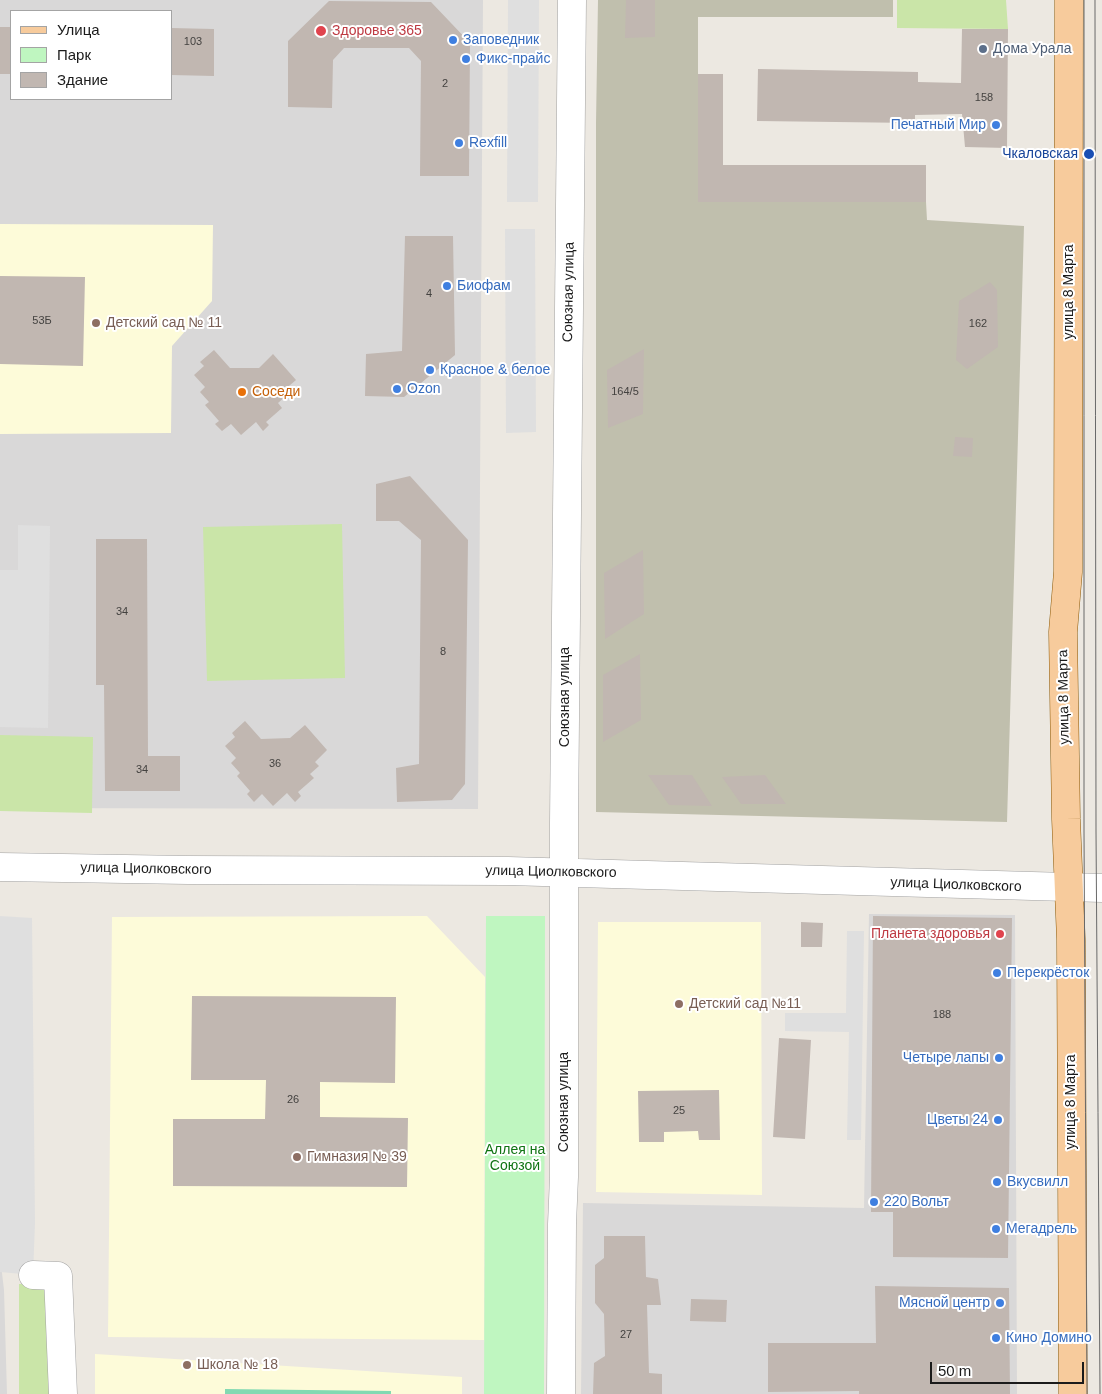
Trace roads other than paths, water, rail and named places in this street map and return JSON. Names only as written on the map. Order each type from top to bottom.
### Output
[{"type":"main road","name":"улица 8 Марта","points":[[1070,0],[1068,562],[1064,632],[1066,819],[1071,940],[1073,1394]]},
{"type":"street","name":"Союзная улица","points":[[561,1394],[572,0]]},
{"type":"street","name":"улица Циолковского","points":[[0,867],[564,872],[1102,888]]},
{"type":"street","points":[[33,1275],[58,1276],[62,1394]]},
{"type":"tram line","points":[[1084,0],[1084,831],[1087,1394]]},
{"type":"tram line","points":[[1095,0],[1096,831],[1100,1394]]},
{"type":"place","name":"Здоровье 365","points":[[321,31]]},
{"type":"place","name":"Заповедник","points":[[453,40]]},
{"type":"place","name":"Дома Урала","points":[[983,49]]},
{"type":"place","name":"Фикс-прайс","points":[[466,59]]},
{"type":"place","name":"Печатный Мир","points":[[996,125]]},
{"type":"place","name":"Rexfill","points":[[459,143]]},
{"type":"place","name":"Чкаловская","points":[[1089,154]]},
{"type":"place","name":"Биофам","points":[[447,286]]},
{"type":"place","name":"Детский сад № 11","points":[[96,323]]},
{"type":"place","name":"Красное & белое","points":[[430,370]]},
{"type":"place","name":"Ozon","points":[[397,389]]},
{"type":"place","name":"Соседи","points":[[242,392]]},
{"type":"place","name":"Планета здоровья","points":[[1000,934]]},
{"type":"place","name":"Перекрёсток","points":[[997,973]]},
{"type":"place","name":"Детский сад №11","points":[[679,1004]]},
{"type":"place","name":"Четыре лапы","points":[[999,1058]]},
{"type":"place","name":"Цветы 24","points":[[998,1120]]},
{"type":"place","name":"Гимназия № 39","points":[[297,1157]]},
{"type":"place","name":"Вкусвилл","points":[[997,1182]]},
{"type":"place","name":"220 Вольт","points":[[874,1202]]},
{"type":"place","name":"Мегадрель","points":[[996,1229]]},
{"type":"place","name":"Мясной центр","points":[[1000,1303]]},
{"type":"place","name":"Кино Домино","points":[[996,1338]]},
{"type":"place","name":"Школа № 18","points":[[187,1365]]},
{"type":"park label","name":"Аллея на Союзой","points":[[515,1158]]}]
